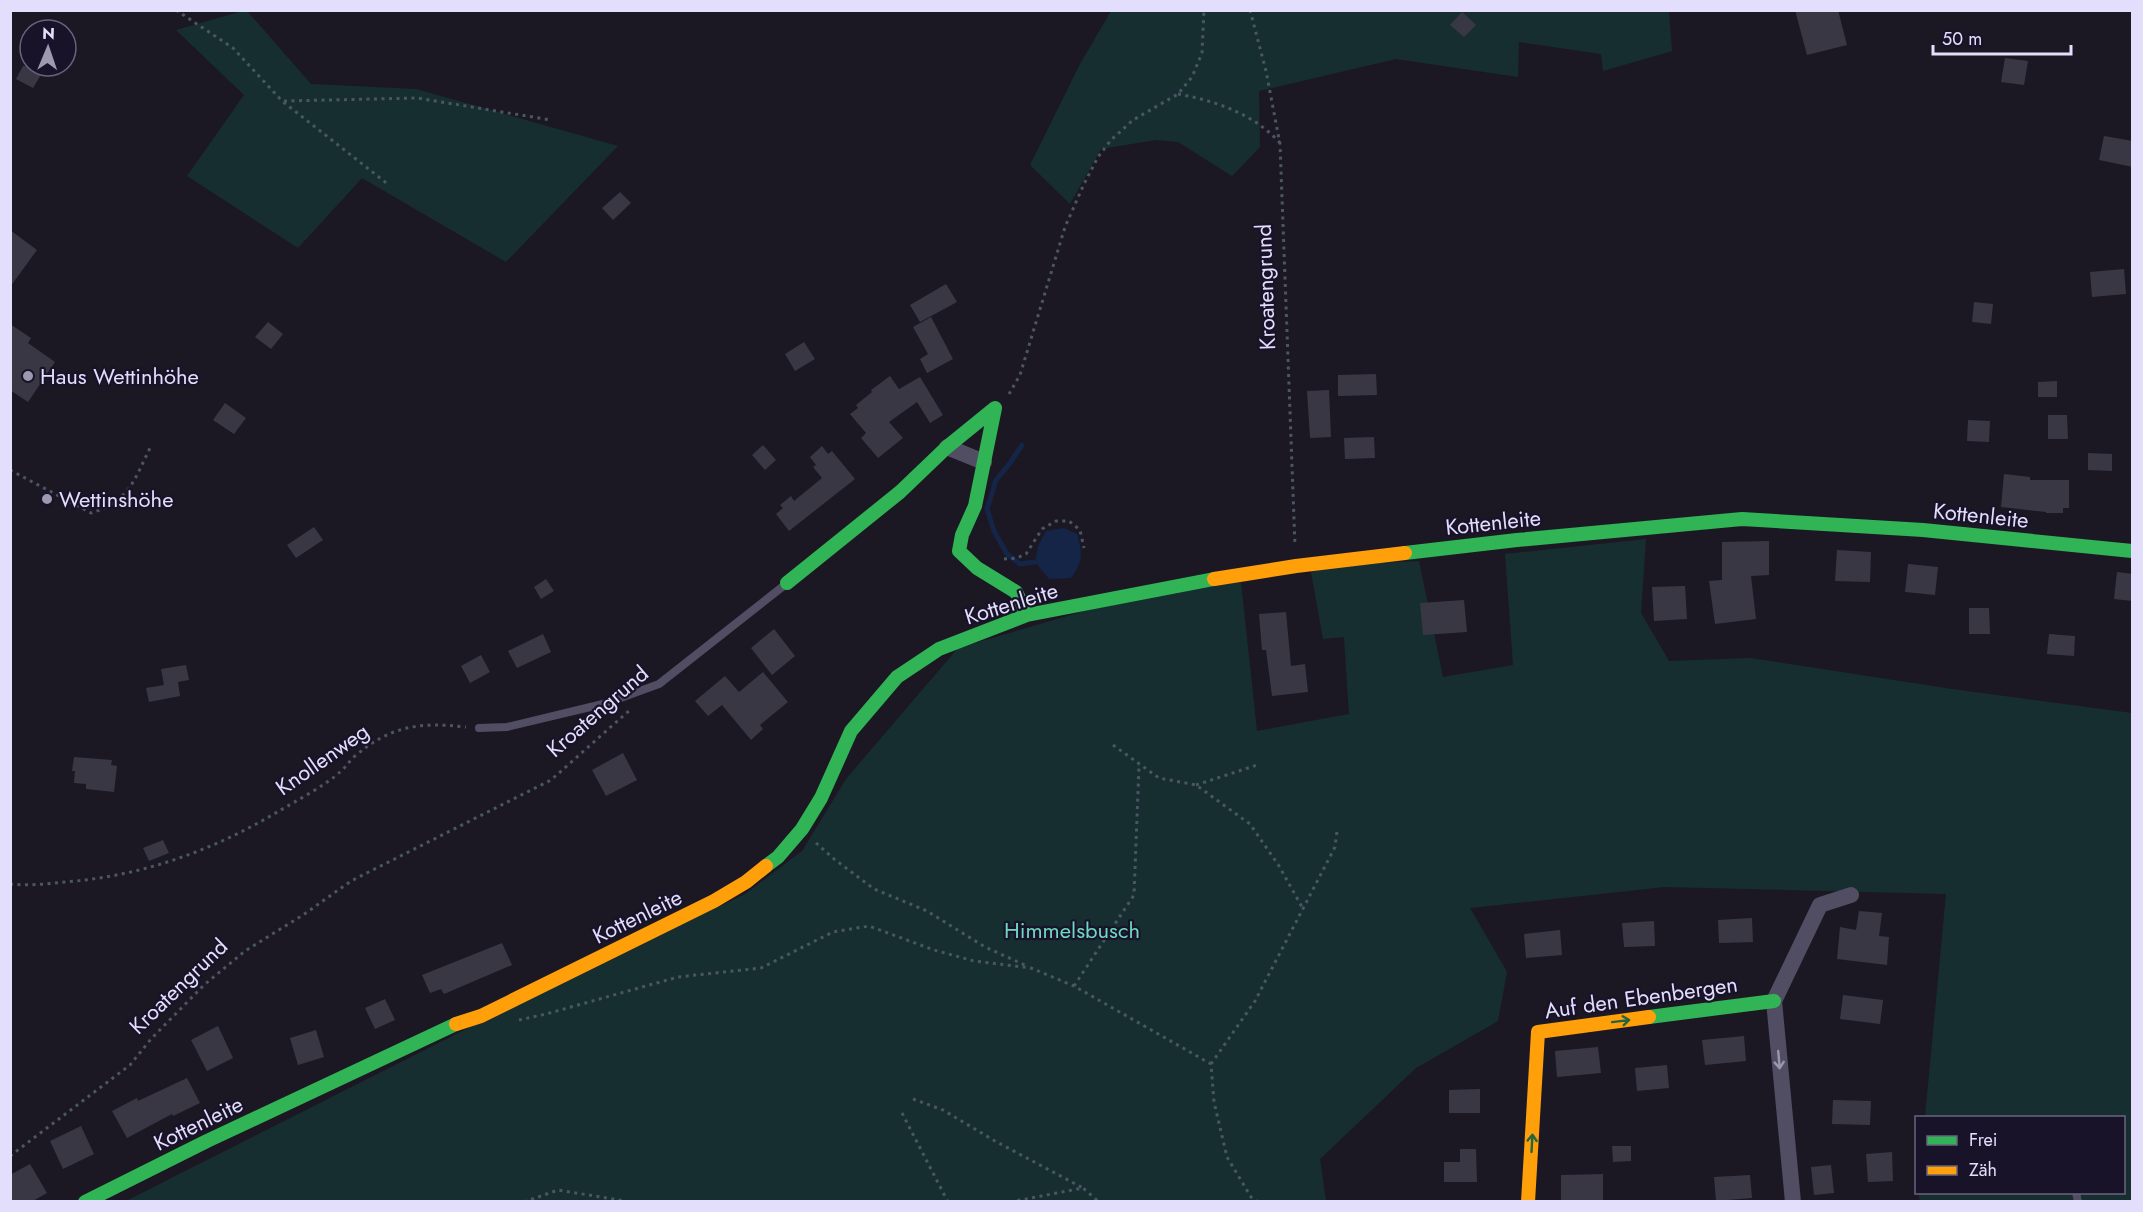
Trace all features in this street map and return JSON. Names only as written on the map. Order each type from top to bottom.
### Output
[{"type":"street","name":"Kroatengrund","points":[[787,583],[900,492],[947,447],[995,408]]},
{"type":"street","points":[[995,408],[975,506],[962,535],[959,551],[977,568],[1016,592],[1027,615]]},
{"type":"street","points":[[947,447],[984,462]]},
{"type":"street","name":"Kottenleite","points":[[85,1202],[207,1141],[459,1023],[481,1016],[714,901],[746,882],[778,857],[802,829],[821,798],[852,731],[897,676],[939,649],[1027,615],[1194,582],[1296,566],[1517,540],[1742,519],[1923,530],[2133,551]]},
{"type":"street","points":[[1793,1202],[1774,1001],[1820,905],[1851,895]]},
{"type":"street","name":"Auf den Ebenbergen","points":[[1528,1202],[1538,1032],[1774,1001]]},
{"type":"lane","name":"Kroatengrund","points":[[479,728],[507,727],[557,716],[607,703],[659,684],[787,583]]},
{"type":"path","points":[[176,10],[233,48],[282,101],[389,185]]},
{"type":"path","points":[[995,408],[1012,391],[1020,375],[1065,227],[1098,157],[1111,140],[1133,120],[1178,94],[1192,77],[1202,53],[1204,10]]},
{"type":"path","name":"Kroatengrund","points":[[1250,10],[1266,72],[1280,144],[1296,566]]},
{"type":"path","points":[[1178,94],[1230,108],[1267,129],[1280,144]]},
{"type":"path","points":[[282,101],[417,98],[551,120]]},
{"type":"path","points":[[10,470],[91,513],[107,508],[122,498],[152,446]]},
{"type":"path","points":[[1010,559],[1026,554],[1042,529],[1056,521],[1069,521],[1080,530],[1084,548]]},
{"type":"path","name":"Kroatengrund","points":[[10,1156],[130,1065],[180,1008],[245,951],[303,915],[351,881],[551,780],[634,706]]},
{"type":"path","name":"Knollenweg","points":[[10,884],[71,882],[118,876],[153,868],[240,833],[339,773],[354,757],[376,740],[404,728],[435,723],[479,728]]},
{"type":"path","points":[[1113,745],[1159,778],[1196,785],[1250,824],[1279,866],[1302,907]]},
{"type":"path","points":[[1074,986],[1134,895],[1139,765]]},
{"type":"path","points":[[1196,785],[1257,765]]},
{"type":"path","points":[[802,829],[834,859],[874,889],[927,911],[985,947],[1074,986],[1211,1064]]},
{"type":"path","points":[[1258,1202],[1251,1197],[1227,1157],[1214,1102],[1211,1064],[1255,1001],[1335,847],[1337,831]]},
{"type":"path","points":[[513,1019],[523,1020],[678,977],[760,968],[833,932],[869,926],[934,950],[974,961],[1031,968]]},
{"type":"path","points":[[913,1099],[944,1110],[995,1141],[1083,1188],[1099,1202]]},
{"type":"path","points":[[902,1113],[948,1202]]},
{"type":"path","points":[[1010,1202],[1083,1188]]},
{"type":"path","points":[[524,1201],[558,1190],[631,1202]]},
{"type":"green space","points":[[249,11],[311,84],[416,89],[618,146],[506,262],[362,178],[298,248],[187,176],[244,95],[176,30]]},
{"type":"green space","points":[[1111,11],[1669,11],[1672,51],[1603,71],[1601,54],[1519,42],[1518,77],[1396,59],[1259,91],[1260,147],[1232,176],[1178,142],[1156,140],[1101,149],[1070,204],[1030,165],[1080,64]]},
{"type":"green space","name":"Himmelsbusch","points":[[1646,539],[1641,613],[1669,661],[1750,658],[1952,689],[2132,713],[2132,1201],[1920,1201],[1918,1194],[2125,1194],[2125,1116],[1925,1116],[1946,894],[1665,887],[1470,908],[1507,972],[1498,1021],[1416,1068],[1320,1159],[1326,1201],[124,1202],[502,1011],[745,894],[802,851],[846,779],[958,648],[1160,589],[1241,582],[1257,731],[1349,714],[1344,637],[1323,639],[1310,566],[1419,561],[1443,677],[1513,665],[1505,554]]},
{"type":"water","points":[[1064,528],[1077,534],[1081,552],[1080,562],[1071,578],[1049,579],[1035,562],[1038,546],[1046,531]]},
{"type":"building","points":[[1795,10],[1838,10],[1847,45],[1807,55]]},
{"type":"building","points":[[1462,12],[1476,25],[1464,37],[1450,25]]},
{"type":"building","points":[[2005,58],[2028,61],[2024,85],[2001,82]]},
{"type":"building","points":[[18,75],[18,78],[39,78],[33,88],[16,79]]},
{"type":"building","points":[[2104,136],[2133,141],[2133,167],[2099,160]]},
{"type":"building","points":[[620,192],[631,203],[613,220],[602,208]]},
{"type":"building","points":[[10,230],[37,250],[10,287]]},
{"type":"building","points":[[2124,269],[2126,294],[2092,297],[2090,272]]},
{"type":"building","points":[[946,284],[957,302],[920,322],[910,305]]},
{"type":"building","points":[[1974,302],[1993,304],[1991,324],[1972,322]]},
{"type":"building","points":[[931,317],[953,359],[927,373],[920,359],[928,354],[913,327]]},
{"type":"building","points":[[268,322],[283,334],[271,349],[255,337]]},
{"type":"building","name":"Haus Wettinhöhe","points":[[10,324],[31,338],[28,343],[55,362],[28,402],[10,390]]},
{"type":"building","points":[[804,342],[815,359],[795,371],[785,354]]},
{"type":"building","points":[[1376,374],[1377,395],[1338,396],[1338,375]]},
{"type":"building","points":[[890,376],[899,389],[920,377],[943,415],[930,423],[917,402],[889,422],[903,438],[878,458],[861,438],[866,433],[850,414],[858,408],[856,405],[872,392],[871,390]]},
{"type":"building","points":[[2057,381],[2057,397],[2038,397],[2038,382]]},
{"type":"building","points":[[1329,390],[1331,437],[1310,438],[1307,391]]},
{"type":"building","points":[[225,403],[246,418],[234,434],[213,420]]},
{"type":"building","points":[[2048,415],[2067,415],[2068,439],[2048,439]]},
{"type":"building","points":[[1968,420],[1990,421],[1989,442],[1967,441]]},
{"type":"building","points":[[1374,437],[1375,458],[1345,459],[1344,438]]},
{"type":"building","points":[[763,445],[776,460],[765,470],[752,455]]},
{"type":"building","points":[[822,446],[828,454],[832,451],[855,479],[789,531],[776,514],[783,508],[780,505],[791,496],[794,501],[822,478],[813,467],[816,465],[810,457]]},
{"type":"building","points":[[2088,453],[2112,454],[2112,471],[2088,470]]},
{"type":"building","points":[[2004,474],[2030,477],[2030,480],[2069,480],[2069,508],[2063,508],[2063,513],[2046,513],[2001,507]]},
{"type":"building","points":[[314,527],[323,540],[296,558],[287,545]]},
{"type":"building","points":[[1769,541],[1769,575],[1751,576],[1756,619],[1715,624],[1709,581],[1722,580],[1722,542]]},
{"type":"building","points":[[1837,550],[1871,552],[1870,582],[1835,581]]},
{"type":"building","points":[[1908,564],[1938,567],[1935,595],[1905,592]]},
{"type":"building","points":[[2117,572],[2133,574],[2133,601],[2114,599]]},
{"type":"building","points":[[546,579],[554,591],[541,599],[534,587]]},
{"type":"building","points":[[1685,586],[1687,619],[1654,621],[1652,587]]},
{"type":"building","points":[[1464,600],[1467,632],[1423,635],[1420,603]]},
{"type":"building","points":[[1969,608],[1989,608],[1990,634],[1969,634]]},
{"type":"building","points":[[1286,612],[1291,666],[1305,664],[1308,692],[1272,696],[1266,650],[1262,650],[1259,614]]},
{"type":"building","points":[[774,629],[795,656],[772,675],[751,648]]},
{"type":"building","points":[[543,634],[551,652],[517,668],[508,651]]},
{"type":"building","points":[[2049,634],[2075,636],[2074,656],[2047,654]]},
{"type":"building","points":[[481,655],[490,672],[470,683],[461,666]]},
{"type":"building","points":[[186,665],[189,680],[178,682],[180,696],[149,702],[146,688],[164,685],[161,669]]},
{"type":"building","points":[[763,672],[788,702],[760,725],[763,729],[751,740],[722,705],[708,716],[695,701],[725,676],[739,692]]},
{"type":"building","points":[[623,753],[637,780],[606,796],[592,770]]},
{"type":"building","points":[[74,757],[112,760],[111,765],[117,766],[114,792],[86,789],[86,784],[74,783],[75,771],[72,771]]},
{"type":"building","points":[[163,840],[169,853],[149,861],[143,848]]},
{"type":"building","points":[[1859,911],[1882,913],[1879,936],[1889,937],[1887,965],[1837,959],[1840,927],[1856,930]]},
{"type":"building","points":[[1752,918],[1753,942],[1719,943],[1718,920]]},
{"type":"building","points":[[1654,921],[1655,946],[1624,947],[1622,923]]},
{"type":"building","points":[[1560,930],[1562,955],[1526,958],[1524,934]]},
{"type":"building","points":[[502,943],[512,965],[444,994],[441,989],[430,993],[422,975]]},
{"type":"building","points":[[1843,995],[1883,1000],[1880,1024],[1840,1019]]},
{"type":"building","points":[[385,999],[395,1020],[375,1029],[365,1008]]},
{"type":"building","points":[[218,1026],[233,1058],[207,1071],[191,1040]]},
{"type":"building","points":[[316,1030],[324,1057],[298,1065],[290,1038]]},
{"type":"building","points":[[1744,1036],[1746,1061],[1705,1065],[1702,1040]]},
{"type":"building","points":[[1598,1047],[1601,1073],[1557,1077],[1555,1051]]},
{"type":"building","points":[[1667,1065],[1669,1088],[1637,1091],[1635,1068]]},
{"type":"building","points":[[187,1078],[200,1103],[173,1116],[172,1114],[127,1138],[112,1111],[137,1098],[138,1101]]},
{"type":"building","points":[[1480,1089],[1480,1113],[1449,1113],[1449,1090]]},
{"type":"building","points":[[1833,1100],[1871,1101],[1870,1125],[1832,1124]]},
{"type":"building","points":[[81,1126],[94,1154],[63,1169],[50,1141]]},
{"type":"building","points":[[1612,1146],[1631,1146],[1631,1161],[1613,1162]]},
{"type":"building","points":[[1460,1149],[1476,1149],[1477,1182],[1444,1182],[1444,1162],[1460,1162]]},
{"type":"building","points":[[1892,1152],[1893,1181],[1868,1182],[1866,1154]]},
{"type":"building","points":[[30,1164],[47,1193],[31,1202],[10,1202],[10,1175]]},
{"type":"building","points":[[1831,1165],[1834,1193],[1814,1195],[1811,1167]]},
{"type":"building","points":[[1603,1174],[1603,1200],[1561,1200],[1561,1175]]},
{"type":"building","points":[[1750,1175],[1752,1198],[1716,1201],[1714,1177]]},
{"type":"waterway","points":[[1022,445],[996,480],[987,509],[994,531],[1007,554],[1020,564],[1035,562]]},
{"type":"traffic: fast","points":[[787,583],[900,492],[947,447],[995,408],[975,506],[962,535],[959,551],[977,568],[1016,592],[1027,615]]},
{"type":"traffic: fast","points":[[1405,553],[1742,519],[1923,530],[2132,551]]},
{"type":"traffic: fast","points":[[766,866],[778,857],[802,829],[821,798],[851,731],[897,677],[939,649],[1027,615],[1214,579]]},
{"type":"traffic: fast","points":[[1649,1017],[1774,1001]]},
{"type":"traffic: fast","points":[[85,1202],[207,1141],[456,1024]]},
{"type":"traffic: slow","points":[[1214,579],[1296,566],[1405,553]]},
{"type":"traffic: slow","points":[[456,1024],[481,1016],[714,901],[746,882],[766,866]]},
{"type":"traffic: slow","points":[[1528,1202],[1538,1032],[1649,1017]]},
{"type":"place","name":"Haus Wettinhöhe","points":[[28,376]]},
{"type":"place","name":"Wettinshöhe","points":[[47,499]]}]
